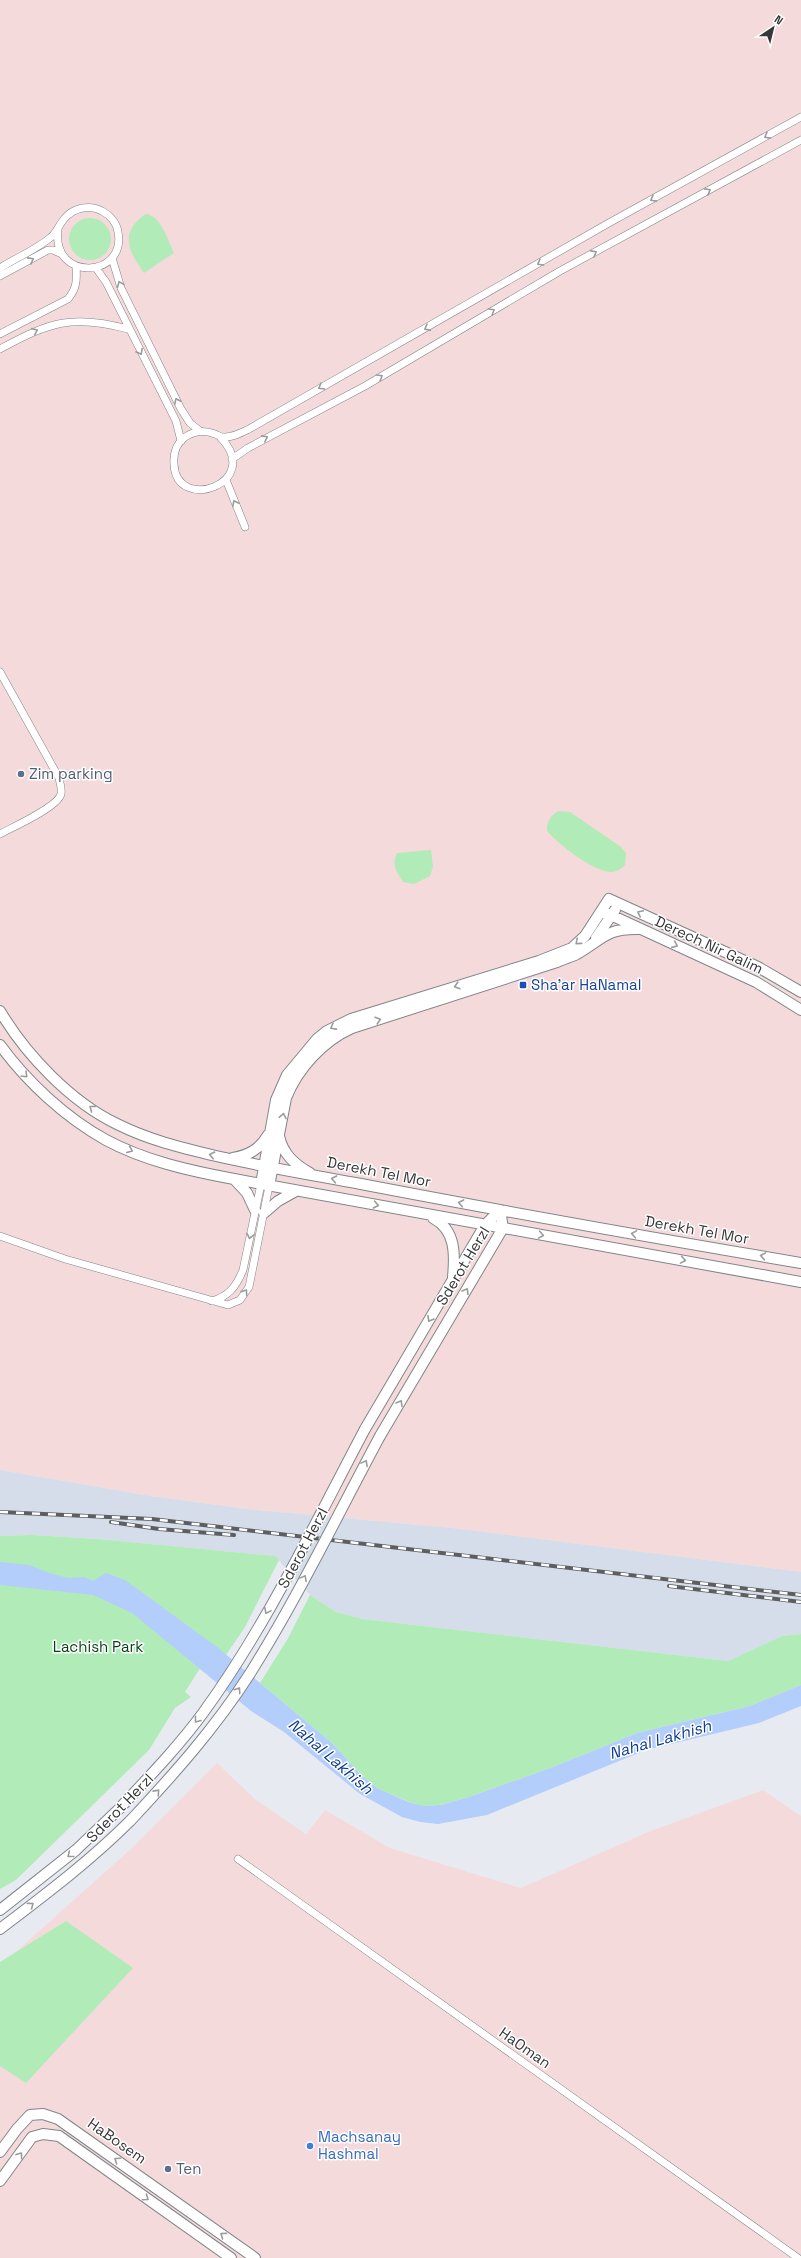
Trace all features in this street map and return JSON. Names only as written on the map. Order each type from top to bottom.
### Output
[{"type":"street","points":[[221,438],[232,436],[249,429],[607,224],[801,117]]},
{"type":"street","points":[[232,459],[248,448],[371,382],[560,271],[801,140]]},
{"type":"street","points":[[0,276],[48,250],[53,250],[62,254],[76,266],[96,268],[112,258],[118,247],[118,231],[111,217],[102,210],[88,207],[73,211],[64,218],[58,231],[58,243],[62,254]]},
{"type":"street","points":[[0,268],[44,242],[58,231]]},
{"type":"street","points":[[112,258],[121,288],[181,409],[190,423],[200,431]]},
{"type":"street","points":[[0,334],[68,299],[74,291],[77,281],[76,266]]},
{"type":"street","points":[[96,268],[106,282],[128,329],[176,422],[181,440]]},
{"type":"street","points":[[0,349],[31,332],[59,323],[89,322],[128,329]]},
{"type":"street","points":[[200,431],[215,434],[221,438],[231,451],[232,459],[230,472],[226,480],[213,489],[204,490],[195,490],[181,481],[174,467],[173,458],[181,440],[200,431]]},
{"type":"street","points":[[226,480],[245,527]]},
{"type":"street","points":[[0,672],[59,778],[61,787],[61,794],[53,805],[0,834]]},
{"type":"street","name":"Derech Nir Galim","points":[[801,992],[758,967],[619,903],[609,899],[602,911],[756,982],[801,1010]]},
{"type":"street","points":[[592,943],[612,916],[619,903]]},
{"type":"street","points":[[315,1176],[289,1158],[275,1133],[279,1088],[287,1075],[309,1047],[327,1031],[351,1019],[539,961],[572,948],[585,936],[602,911]]},
{"type":"street","points":[[0,1236],[65,1259],[211,1301],[228,1305],[240,1300],[249,1287],[260,1211],[275,1133],[286,1098],[297,1076],[313,1056],[344,1032],[557,962],[577,954],[592,943],[614,931],[640,929]]},
{"type":"street","name":"Derekh Tel Mor","points":[[0,1011],[31,1055],[55,1078],[96,1111],[115,1123],[148,1138],[229,1159],[315,1176],[801,1263]]},
{"type":"street","points":[[0,1045],[18,1067],[42,1092],[80,1122],[106,1140],[142,1155],[169,1164],[296,1191],[801,1282]]},
{"type":"street","points":[[229,1159],[251,1154],[275,1133]]},
{"type":"street","points":[[234,1179],[260,1211]]},
{"type":"street","points":[[211,1301],[230,1293],[238,1282],[243,1270],[260,1211],[296,1191]]},
{"type":"street","name":"Sderot Herzl","points":[[0,1910],[76,1850],[119,1809],[186,1734],[234,1667],[262,1621],[365,1429],[485,1225],[500,1210]]},
{"type":"street","name":"Sderot Herzl","points":[[0,1929],[102,1850],[199,1744],[248,1676],[280,1622],[380,1436],[503,1228],[500,1210]]},
{"type":"street","points":[[426,1215],[443,1225],[449,1232],[454,1250],[453,1279]]},
{"type":"street","name":"HaOman","points":[[238,1859],[798,2258]]},
{"type":"street","name":"HaBosem","points":[[0,2152],[24,2120],[35,2114],[50,2116],[66,2124],[255,2258]]},
{"type":"street","name":"HaBosem","points":[[0,2182],[32,2137],[43,2134],[59,2136],[231,2258]]},
{"type":"shaded area","points":[[0,0],[801,0],[801,1572],[452,1528],[247,1509],[150,1496],[0,1470]]},
{"type":"shaded area","points":[[0,1470],[150,1496],[247,1509],[452,1528],[801,1572],[801,1634],[782,1636],[728,1661],[362,1619],[336,1612],[310,1595],[275,1556],[98,1539],[32,1535],[0,1536]]},
{"type":"shaded area","points":[[217,1763],[256,1800],[306,1834],[325,1810],[390,1848],[521,1888],[648,1832],[763,1790],[801,1816],[801,2258],[0,2258],[0,2066],[27,2083],[66,1921],[9,1958],[133,1847]]},
{"type":"green space","points":[[146,214],[156,219],[160,224],[174,253],[144,273],[130,249],[129,235],[132,228]]},
{"type":"green space","points":[[86,218],[94,218],[102,221],[108,227],[111,239],[108,251],[102,257],[94,260],[86,260],[78,257],[72,251],[69,243],[69,235],[72,227],[78,221]]},
{"type":"green space","points":[[558,811],[570,812],[621,847],[626,853],[625,865],[615,871],[604,871],[586,862],[559,843],[547,831],[550,820]]},
{"type":"green space","points":[[431,850],[433,867],[430,876],[414,884],[403,882],[395,865],[395,857],[397,853]]},
{"type":"green space","name":"Lachish Park","points":[[32,1535],[98,1539],[275,1556],[279,1560],[245,1627],[226,1655],[214,1646],[185,1692],[191,1697],[175,1708],[149,1750],[16,1880],[0,1889],[0,1536]]},
{"type":"green space","points":[[310,1595],[336,1612],[362,1619],[728,1661],[782,1636],[801,1634],[801,1685],[750,1706],[637,1733],[553,1767],[469,1797],[439,1805],[425,1806],[409,1802],[377,1788],[362,1776],[332,1743],[260,1683],[287,1640]]},
{"type":"green space","points":[[66,1921],[133,1968],[26,2083],[0,2066],[0,1962]]},
{"type":"water","name":"Nahal Lakhish","points":[[0,1562],[29,1565],[52,1574],[69,1578],[84,1577],[93,1581],[106,1573],[125,1580],[217,1647],[332,1743],[362,1776],[377,1788],[408,1802],[425,1806],[440,1805],[469,1797],[553,1767],[637,1733],[750,1706],[801,1685],[801,1706],[759,1723],[646,1750],[487,1815],[438,1824],[420,1822],[402,1817],[360,1794],[284,1732],[251,1711],[132,1613],[93,1595],[0,1585]]},
{"type":"railway","points":[[0,1512],[152,1519],[801,1595]]},
{"type":"railway","points":[[111,1522],[159,1529],[234,1535]]},
{"type":"railway","points":[[669,1586],[801,1602]]},
{"type":"place","name":"Zim parking","points":[[21,774]]},
{"type":"place","name":"Sha'ar HaNamal","points":[[523,985]]},
{"type":"place","name":"Machsanay Hashmal","points":[[310,2146]]},
{"type":"place","name":"Ten","points":[[168,2169]]}]
